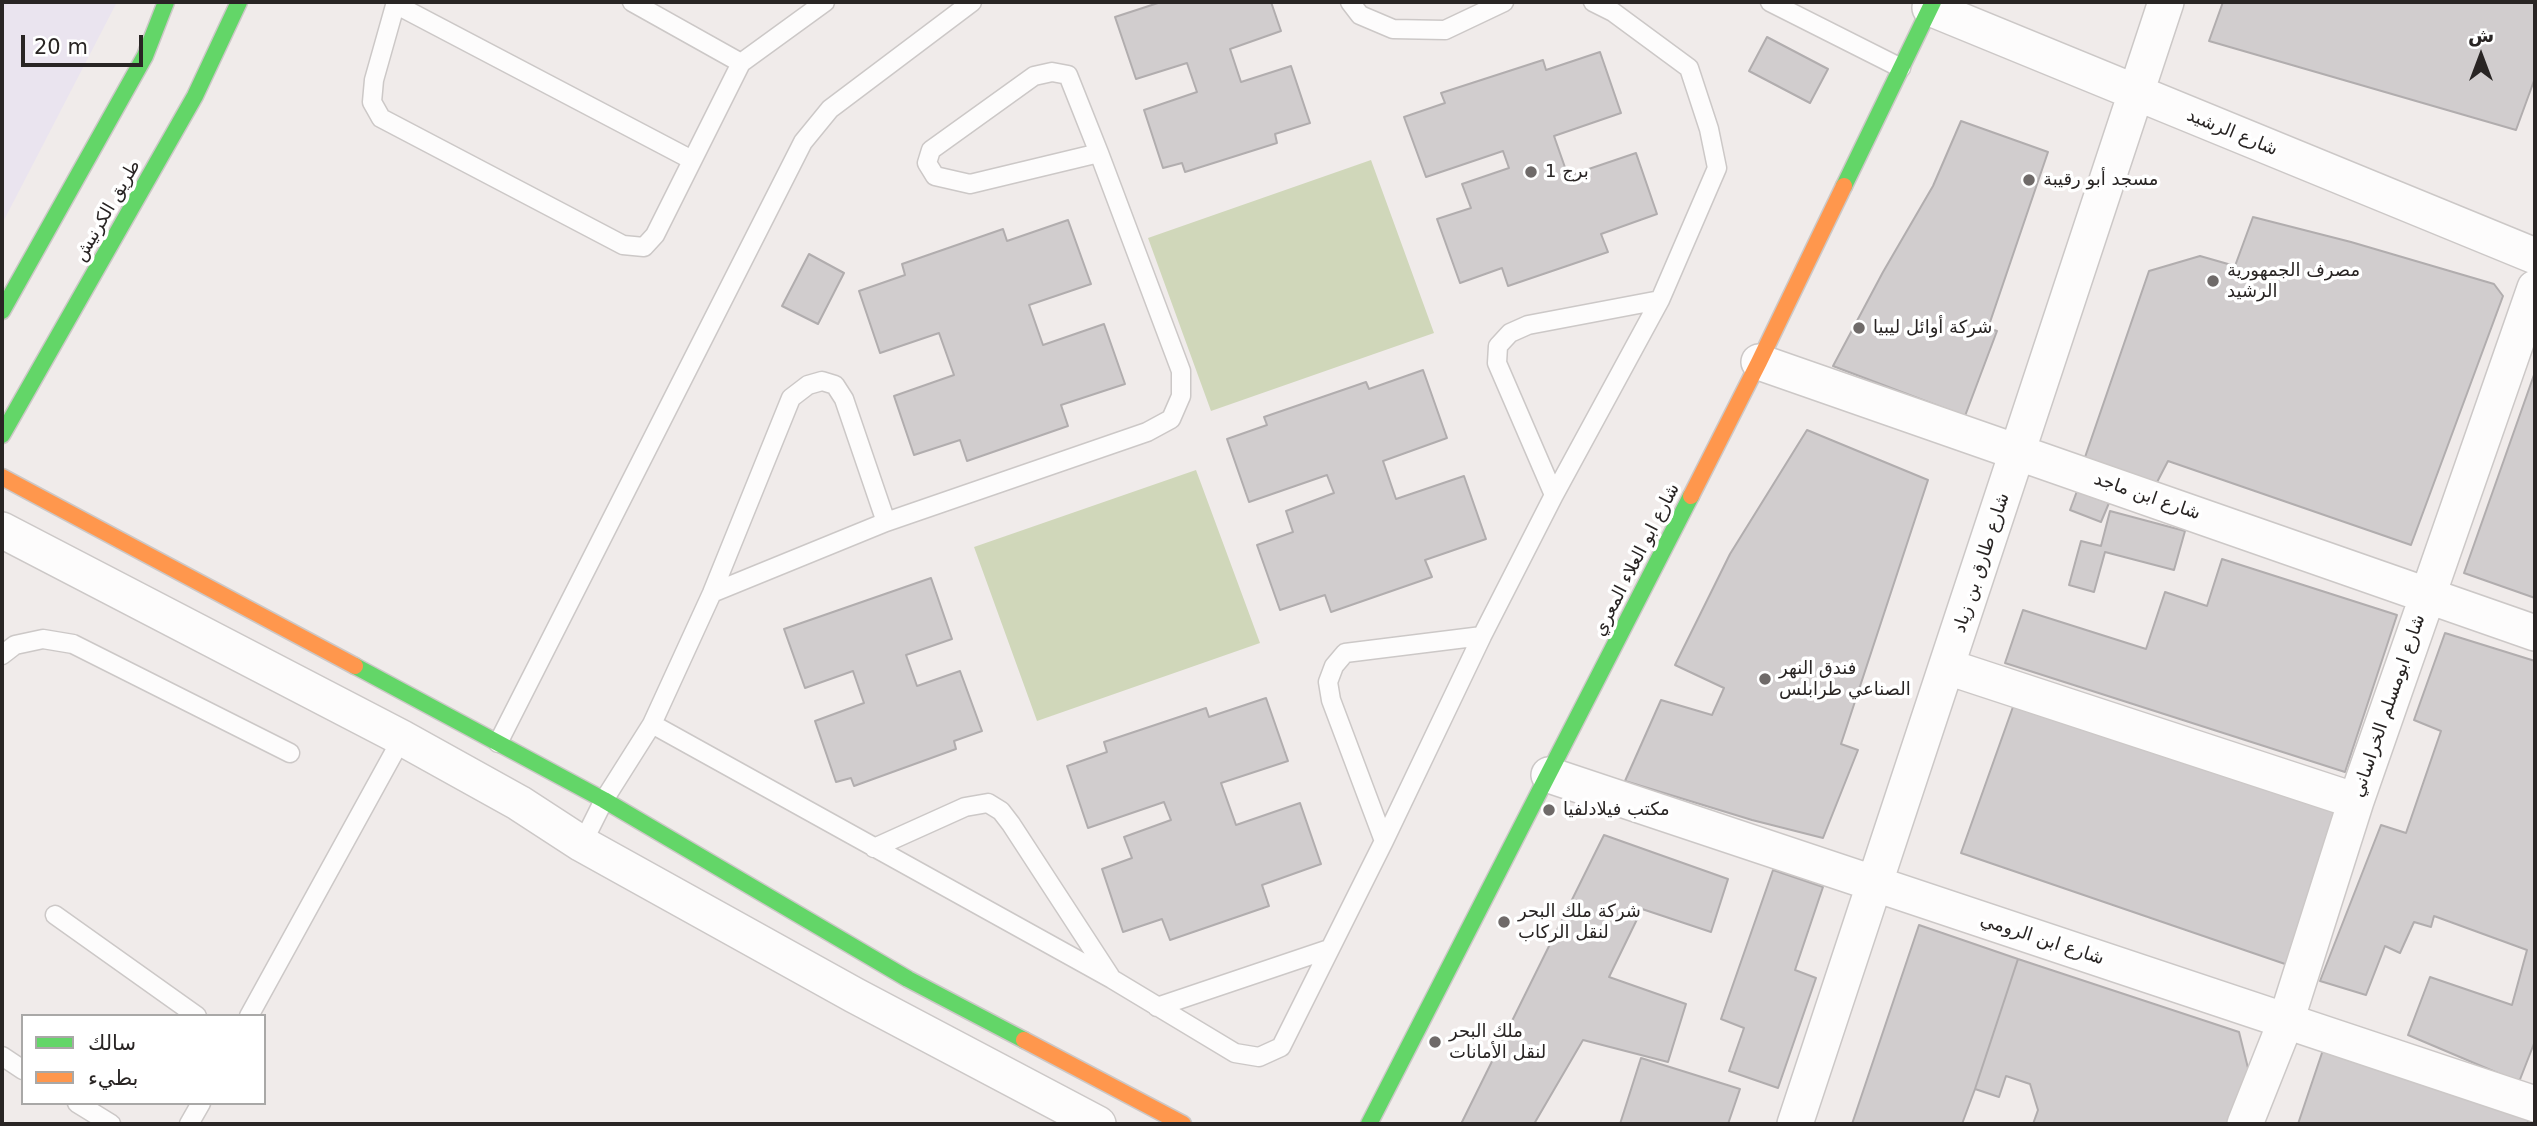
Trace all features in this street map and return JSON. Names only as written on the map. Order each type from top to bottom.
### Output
[{"type":"main road","points":[[2,311],[145,56],[166,2]]},
{"type":"main road","name":"طريق الكرنيش","points":[[2,435],[195,96],[239,2]]},
{"type":"main road","name":"شارع ابو العلاء المعري","points":[[1369,1124],[1759,362],[1901,68],[1926,4]]},
{"type":"main road","points":[[2,477],[604,800],[908,979],[1183,1124]]},
{"type":"street","name":"شارع طارق بن زياد","points":[[1795,1124],[2166,2]]},
{"type":"street","name":"شارع الرشيد","points":[[1926,4],[2135,93],[2535,256]]},
{"type":"street","name":"شارع ابومسلم الخراساني","points":[[2245,1124],[2286,1021],[2356,801],[2535,288]]},
{"type":"street","name":"شارع ابن ماجد","points":[[1759,362],[2535,633]]},
{"type":"street","points":[[2,530],[402,738],[519,803],[582,844],[853,995],[1098,1124]]},
{"type":"street","points":[[1948,667],[2356,801]]},
{"type":"street","name":"شارع ابن الرومي","points":[[1549,775],[2535,1104]]},
{"type":"lane","points":[[632,2],[741,63]]},
{"type":"lane","points":[[692,160],[396,3],[374,80],[372,102],[381,118],[598,233],[623,245],[644,247],[655,235],[741,63],[825,2]]},
{"type":"lane","points":[[498,743],[803,142],[830,109],[972,2]]},
{"type":"lane","points":[[1350,2],[1360,15],[1394,29],[1446,30],[1504,2]]},
{"type":"lane","points":[[652,723],[1112,979],[1235,1053],[1259,1057],[1281,1046],[1384,841],[1482,636],[1554,495],[1660,300],[1717,168],[1709,129],[1689,68],[1614,12],[1593,2]]},
{"type":"lane","points":[[1770,2],[1901,68]]},
{"type":"lane","points":[[712,593],[886,522],[1147,432],[1171,419],[1181,396],[1181,371],[1099,153],[1068,75],[1052,72],[1034,76],[931,150],[927,163],[935,176],[970,184],[1099,153]]},
{"type":"lane","points":[[1554,495],[1497,363],[1498,346],[1510,333],[1528,325],[1660,300]]},
{"type":"lane","points":[[582,844],[604,800],[652,723],[712,593],[791,398],[808,385],[822,381],[835,385],[844,399],[886,522]]},
{"type":"lane","points":[[1384,841],[1331,700],[1328,681],[1334,666],[1345,653],[1482,636]]},
{"type":"lane","points":[[2,656],[15,645],[43,639],[73,644],[290,753]]},
{"type":"lane","points":[[250,1014],[402,738]]},
{"type":"lane","points":[[874,848],[965,807],[988,803],[1001,811],[1011,824],[1112,979]]},
{"type":"lane","points":[[55,915],[194,1014]]},
{"type":"lane","points":[[1157,1007],[1329,949]]},
{"type":"lane","points":[[2,1056],[21,1069]]},
{"type":"lane","points":[[80,1105],[111,1124]]},
{"type":"lane","points":[[189,1124],[200,1105]]},
{"type":"shaded area","points":[[2,2],[117,2],[2,224]]},
{"type":"green space","points":[[1371,160],[1434,333],[1211,411],[1148,238]]},
{"type":"green space","points":[[1196,470],[1260,643],[1037,721],[974,547]]},
{"type":"building","points":[[1161,2],[1271,2],[1281,31],[1230,49],[1241,82],[1291,66],[1310,123],[1275,134],[1277,143],[1185,172],[1182,163],[1163,168],[1144,110],[1197,92],[1187,63],[1136,79],[1115,17]]},
{"type":"building","points":[[2223,2],[2535,2],[2535,78],[2516,130],[2209,41]]},
{"type":"building","points":[[1767,37],[1828,69],[1810,103],[1749,71]]},
{"type":"building","name":"برج 1","points":[[1600,52],[1621,113],[1554,136],[1568,176],[1636,153],[1657,214],[1601,234],[1608,252],[1508,286],[1502,268],[1460,283],[1437,219],[1471,208],[1462,184],[1509,168],[1503,151],[1426,177],[1404,117],[1445,103],[1441,93],[1543,60],[1546,70]]},
{"type":"building","points":[[1961,121],[2048,152],[1988,328],[1997,331],[1965,416],[1833,366],[1933,186]]},
{"type":"building","points":[[2253,217],[2351,242],[2494,284],[2503,296],[2411,545],[2168,461],[2154,488],[2083,463],[2149,271],[2200,256],[2235,266]]},
{"type":"building","points":[[1068,220],[1091,284],[1029,305],[1043,345],[1104,324],[1125,384],[1061,405],[1068,426],[967,461],[960,440],[914,455],[894,396],[954,375],[939,333],[880,353],[859,291],[905,275],[902,264],[1003,229],[1007,241]]},
{"type":"building","points":[[809,254],[844,273],[818,324],[782,306]]},
{"type":"building","points":[[1423,370],[1447,438],[1383,461],[1396,499],[1464,476],[1486,539],[1425,560],[1432,577],[1331,612],[1325,595],[1280,610],[1257,545],[1293,532],[1286,511],[1334,493],[1327,475],[1249,502],[1227,439],[1267,425],[1264,417],[1366,382],[1369,389]]},
{"type":"building","points":[[2535,372],[2535,598],[2464,573]]},
{"type":"building","points":[[1807,430],[1928,480],[1841,744],[1858,750],[1823,838],[1752,820],[1625,781],[1661,700],[1712,715],[1724,688],[1675,665],[1730,554]]},
{"type":"building","points":[[2077,491],[2109,503],[2101,522],[2070,510]]},
{"type":"building","points":[[2110,511],[2185,531],[2174,570],[2105,552],[2094,592],[2069,585],[2081,541],[2101,546]]},
{"type":"building","points":[[2222,559],[2397,615],[2345,772],[2005,663],[2023,610],[2146,649],[2165,592],[2207,606]]},
{"type":"building","points":[[931,578],[952,639],[906,655],[917,686],[960,671],[982,731],[954,741],[956,749],[854,786],[851,778],[836,782],[815,721],[864,703],[853,671],[805,688],[784,629]]},
{"type":"building","points":[[2445,633],[2535,661],[2535,1041],[2519,1082],[2408,1035],[2430,977],[2512,1005],[2527,950],[2434,916],[2431,927],[2414,922],[2400,953],[2385,946],[2366,995],[2320,981],[2381,825],[2406,833],[2441,731],[2414,720]]},
{"type":"building","points":[[1266,698],[1288,761],[1221,783],[1236,825],[1300,803],[1321,864],[1262,885],[1269,906],[1170,940],[1162,919],[1123,932],[1102,869],[1132,858],[1124,837],[1171,820],[1164,802],[1088,828],[1067,766],[1107,752],[1104,742],[1206,708],[1209,717]]},
{"type":"building","points":[[2014,704],[2342,809],[2288,965],[1961,853]]},
{"type":"building","points":[[1604,835],[1728,879],[1711,932],[1642,909],[1609,977],[1686,1004],[1668,1062],[1583,1040],[1534,1124],[1461,1124]]},
{"type":"building","points":[[1773,870],[1823,887],[1795,970],[1816,978],[1778,1088],[1729,1071],[1744,1028],[1721,1019]]},
{"type":"building","points":[[1919,925],[2018,959],[1975,1089],[1962,1124],[1852,1124]]},
{"type":"building","points":[[2018,959],[2239,1032],[2250,1076],[2233,1124],[2033,1124],[2038,1110],[2030,1084],[2006,1076],[1999,1097],[1975,1089]]},
{"type":"building","points":[[2324,1047],[2530,1116],[2527,1124],[2298,1124]]},
{"type":"building","points":[[1641,1058],[1740,1089],[1728,1124],[1620,1124]]},
{"type":"traffic: fast","points":[[2,311],[145,56],[166,2]]},
{"type":"traffic: fast","points":[[2,435],[195,96],[239,2]]},
{"type":"traffic: fast","points":[[1844,186],[1933,2]]},
{"type":"traffic: fast","points":[[1369,1124],[1691,496]]},
{"type":"traffic: fast","points":[[355,666],[604,800],[908,979],[1024,1040]]},
{"type":"traffic: slow","points":[[1691,496],[1844,186]]},
{"type":"traffic: slow","points":[[2,477],[355,666]]},
{"type":"traffic: slow","points":[[1024,1040],[1183,1124]]},
{"type":"place","name":"برج 1","points":[[1531,172]]},
{"type":"place","name":"مسجد أبو رقيبة","points":[[2029,180]]},
{"type":"place","name":"مصرف الجمهورية الرشيد","points":[[2213,281]]},
{"type":"place","name":"شركة أوائل ليبيا","points":[[1859,328]]},
{"type":"place","name":"فندق النهر الصناعي طرابلس","points":[[1765,679]]},
{"type":"place","name":"مكتب فيلادلفيا","points":[[1549,810]]},
{"type":"place","name":"شركة ملك البحر لنقل الركاب","points":[[1504,922]]},
{"type":"place","name":"ملك البحر لنقل الأمانات","points":[[1435,1042]]}]
